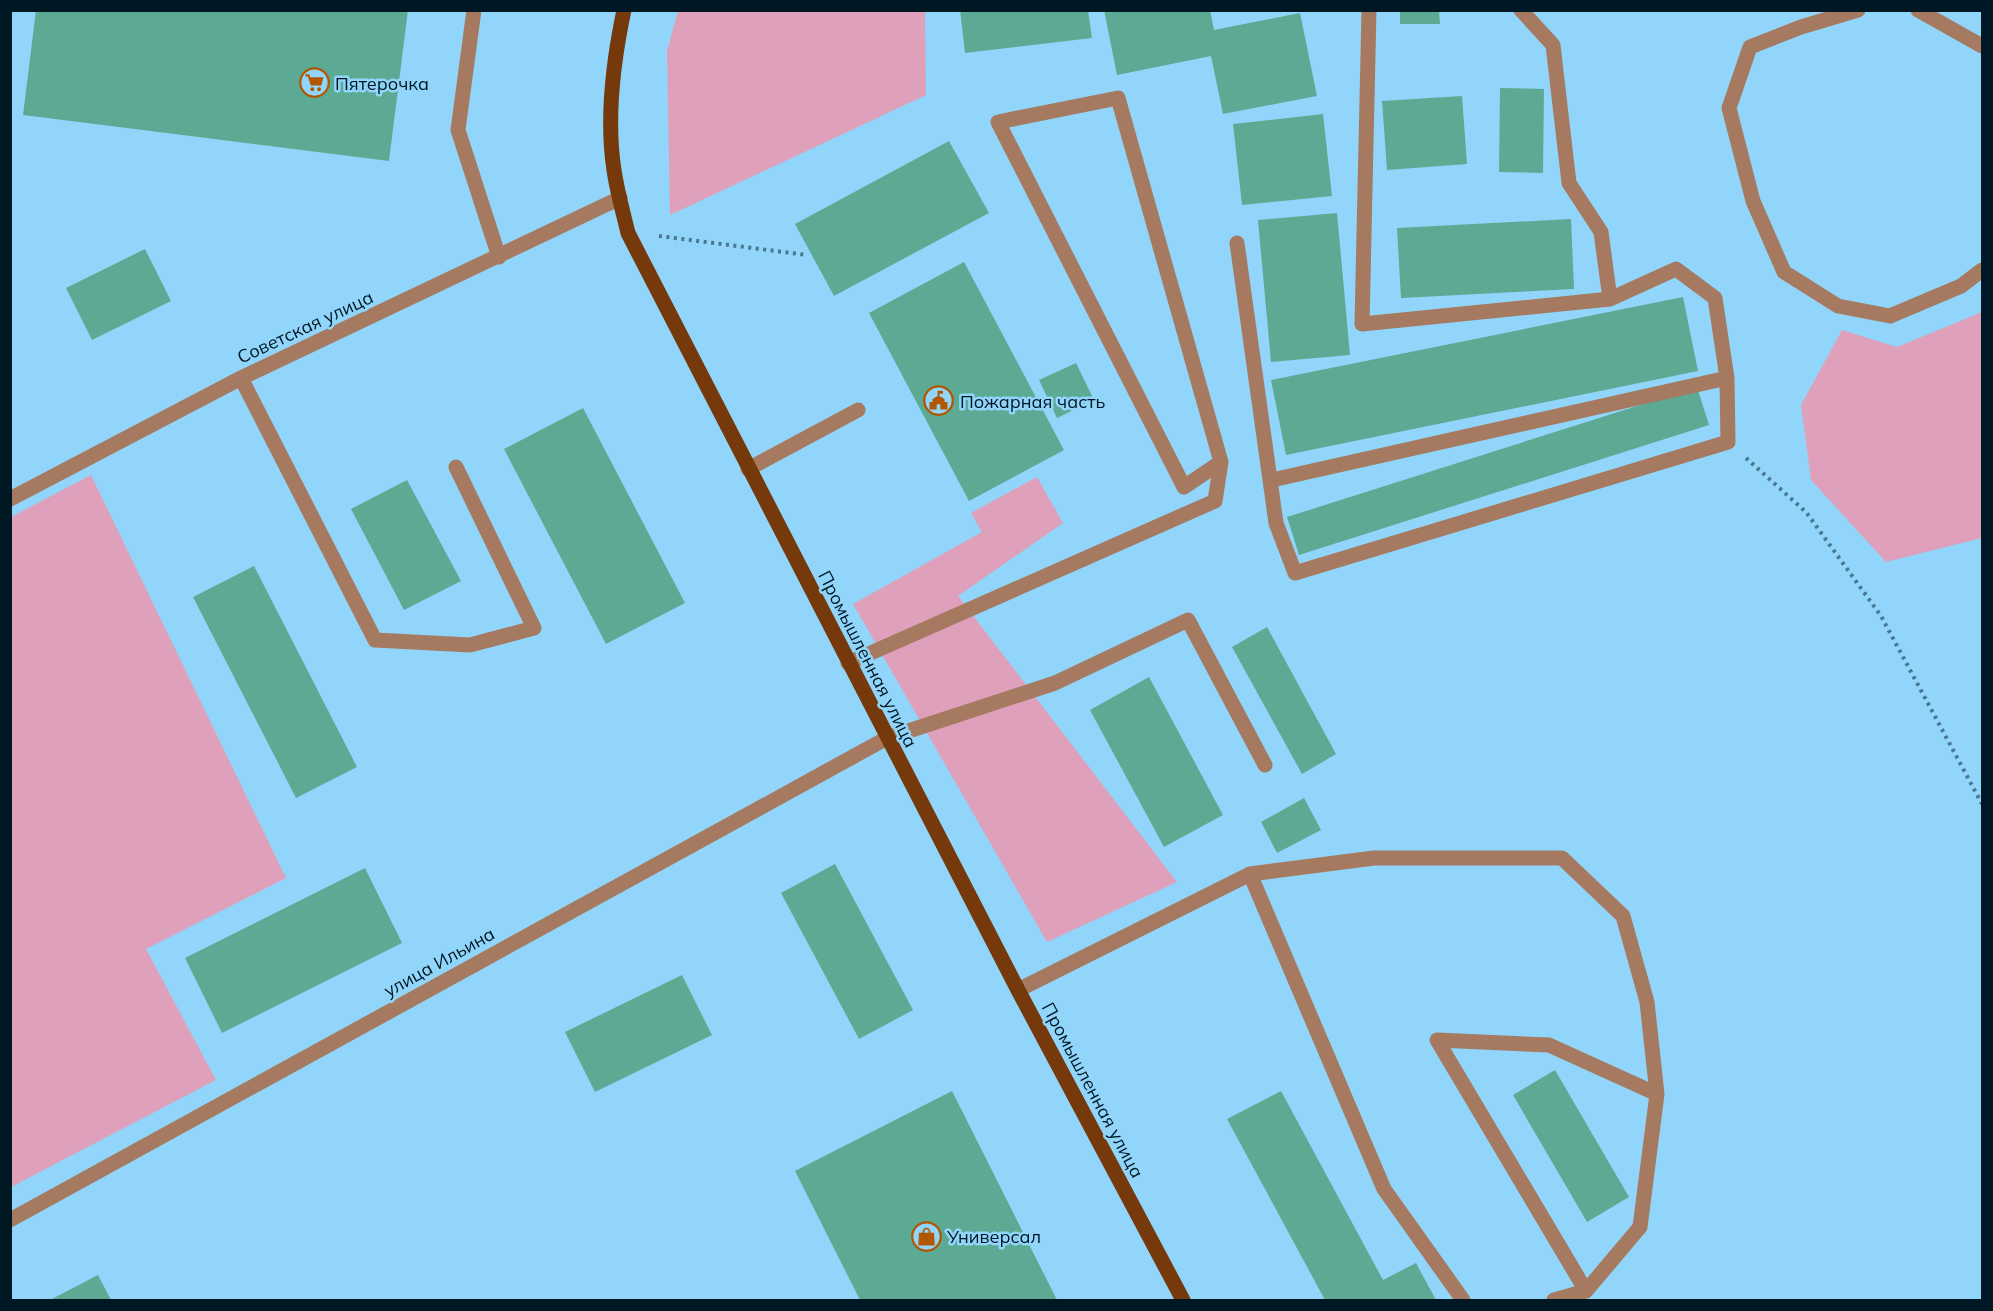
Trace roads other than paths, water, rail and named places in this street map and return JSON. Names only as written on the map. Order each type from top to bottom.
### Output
[{"type":"main road","name":"Промышленная улица","points":[[624,10],[617,45],[611,118],[614,170],[628,233],[1018,990],[1183,1300]]},
{"type":"street","points":[[474,10],[458,130],[499,257]]},
{"type":"street","points":[[1237,243],[1272,480],[1276,523],[1295,573],[1728,442],[1727,378],[1715,298],[1676,269],[1610,299],[1362,324],[1369,10]]},
{"type":"street","points":[[1521,10],[1553,45],[1569,183],[1601,232],[1610,299]]},
{"type":"street","points":[[1858,10],[1801,27],[1750,47],[1729,108],[1753,201],[1784,272],[1838,306],[1890,316],[1961,286],[1983,270]]},
{"type":"street","points":[[1918,10],[1983,46]]},
{"type":"street","points":[[848,663],[1215,501],[1221,462],[1118,98],[998,122],[1184,487],[1221,462]]},
{"type":"street","name":"Советская улица","points":[[10,499],[241,378],[620,198]]},
{"type":"street","points":[[241,378],[375,640],[470,645],[534,628],[456,467]]},
{"type":"street","points":[[1272,480],[1727,378]]},
{"type":"street","points":[[748,468],[858,410]]},
{"type":"street","name":"улица Ильина","points":[[10,1220],[887,738],[1055,683],[1188,620],[1265,765]]},
{"type":"street","points":[[1018,990],[1250,874],[1374,858],[1562,858],[1623,916],[1647,1002],[1657,1094],[1640,1227],[1586,1291],[1554,1300]]},
{"type":"street","points":[[1250,874],[1384,1189],[1463,1300]]},
{"type":"street","points":[[1586,1291],[1437,1040],[1549,1044],[1657,1094]]},
{"type":"place","name":"Пятерочка","points":[[314,83]]},
{"type":"place","name":"Пожарная часть","points":[[939,401]]},
{"type":"place","name":"Универсал","points":[[926,1236]]}]
